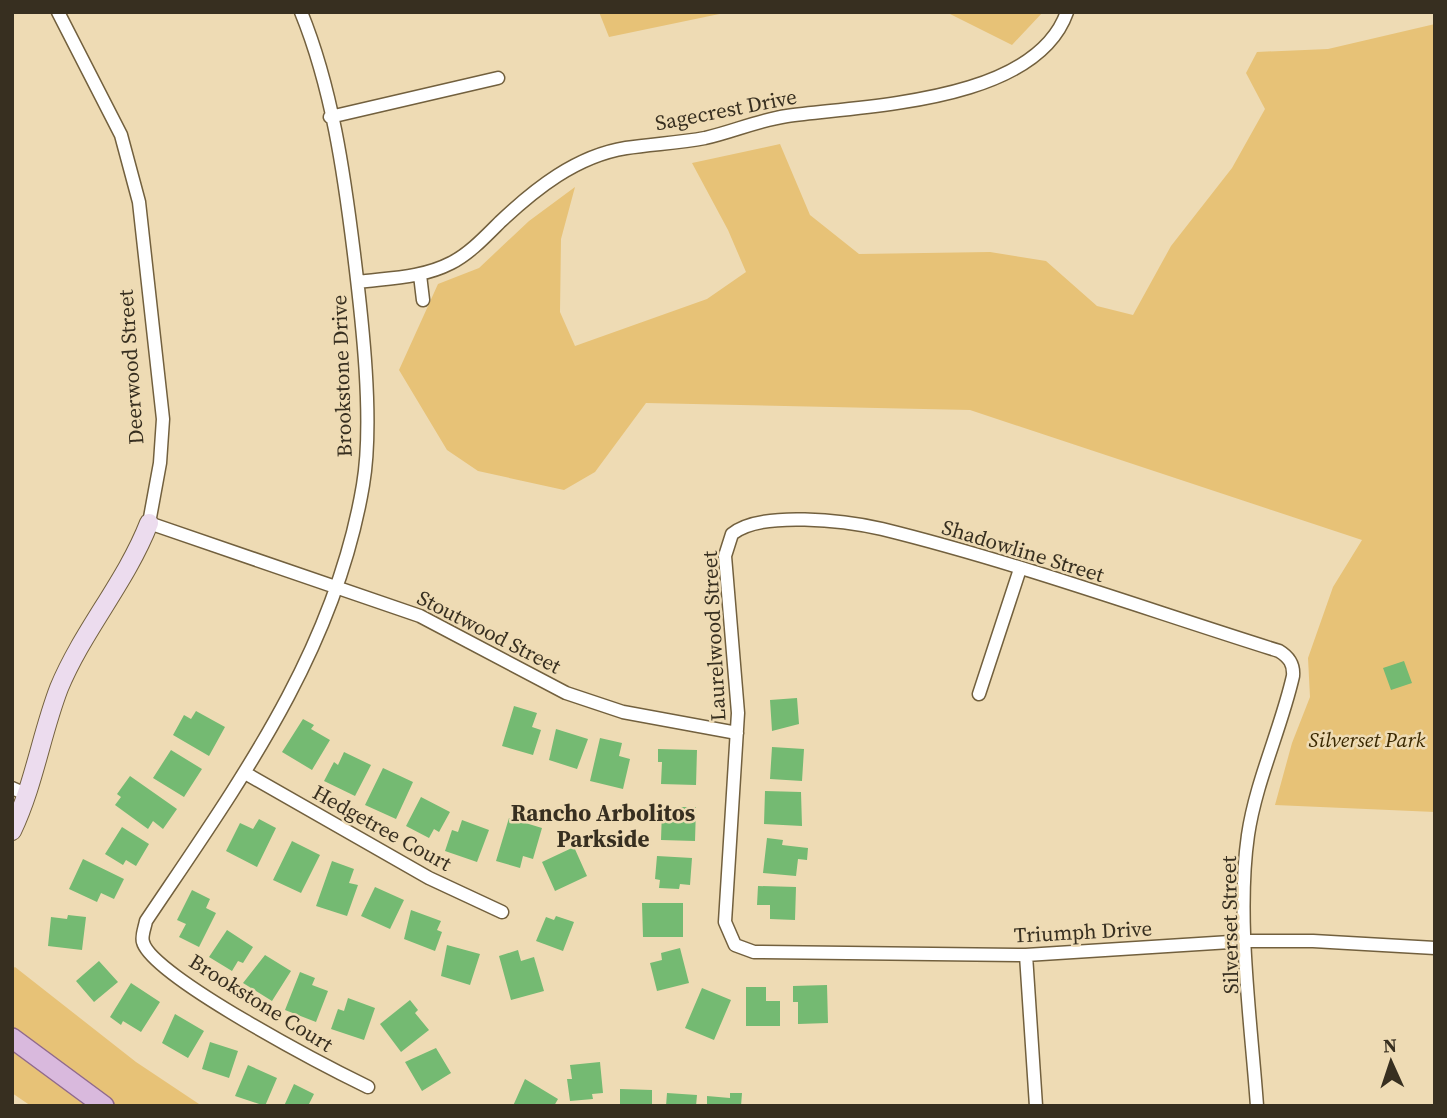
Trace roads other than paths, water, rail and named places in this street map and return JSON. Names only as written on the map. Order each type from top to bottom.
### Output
[{"type":"main road","points":[[12,1038],[104,1106]]},
{"type":"street","name":"Deerwood Street","points":[[12,831],[20,792],[59,689],[71,663],[131,565],[149,523],[160,463],[163,419],[139,202],[121,135],[58,12]]},
{"type":"street","name":"Brookstone Drive","points":[[142,940],[146,920],[276,723],[339,589],[364,484],[367,423],[358,282],[344,173],[312,39],[301,12]]},
{"type":"street","name":"Sagecrest Drive","points":[[358,282],[420,275],[451,263],[471,249],[525,198],[569,167],[622,149],[704,138],[783,116],[901,104],[992,80],[1033,59],[1067,12]]},
{"type":"street","points":[[330,117],[498,78]]},
{"type":"street","points":[[420,275],[423,300]]},
{"type":"street","name":"Shadowline Street","points":[[732,534],[748,524],[780,521],[846,524],[881,529],[1020,569],[1279,651],[1293,666]]},
{"type":"street","name":"Stoutwood Street","points":[[149,523],[420,616],[566,693],[623,712],[737,733]]},
{"type":"street","name":"Laurelwood Street","points":[[732,534],[725,556],[737,676],[737,733],[725,922],[735,945]]},
{"type":"street","points":[[979,694],[1020,569]]},
{"type":"street","name":"Silverset Street","points":[[1257,1106],[1246,941],[1248,834],[1291,686],[1293,666]]},
{"type":"street","name":"Hedgetree Court","points":[[246,772],[429,878],[502,912]]},
{"type":"street","name":"Brookstone Court","points":[[142,940],[147,950],[195,990],[299,1054],[368,1087]]},
{"type":"street","name":"Triumph Drive","points":[[735,945],[754,952],[1026,956],[1246,941],[1435,948]]},
{"type":"street","points":[[1026,956],[1036,1106]]},
{"type":"district","name":"Rancho Arbolitos Parkside","points":[[603,826]]},
{"type":"park label","name":"Silverset Park","points":[[1367,740]]}]
